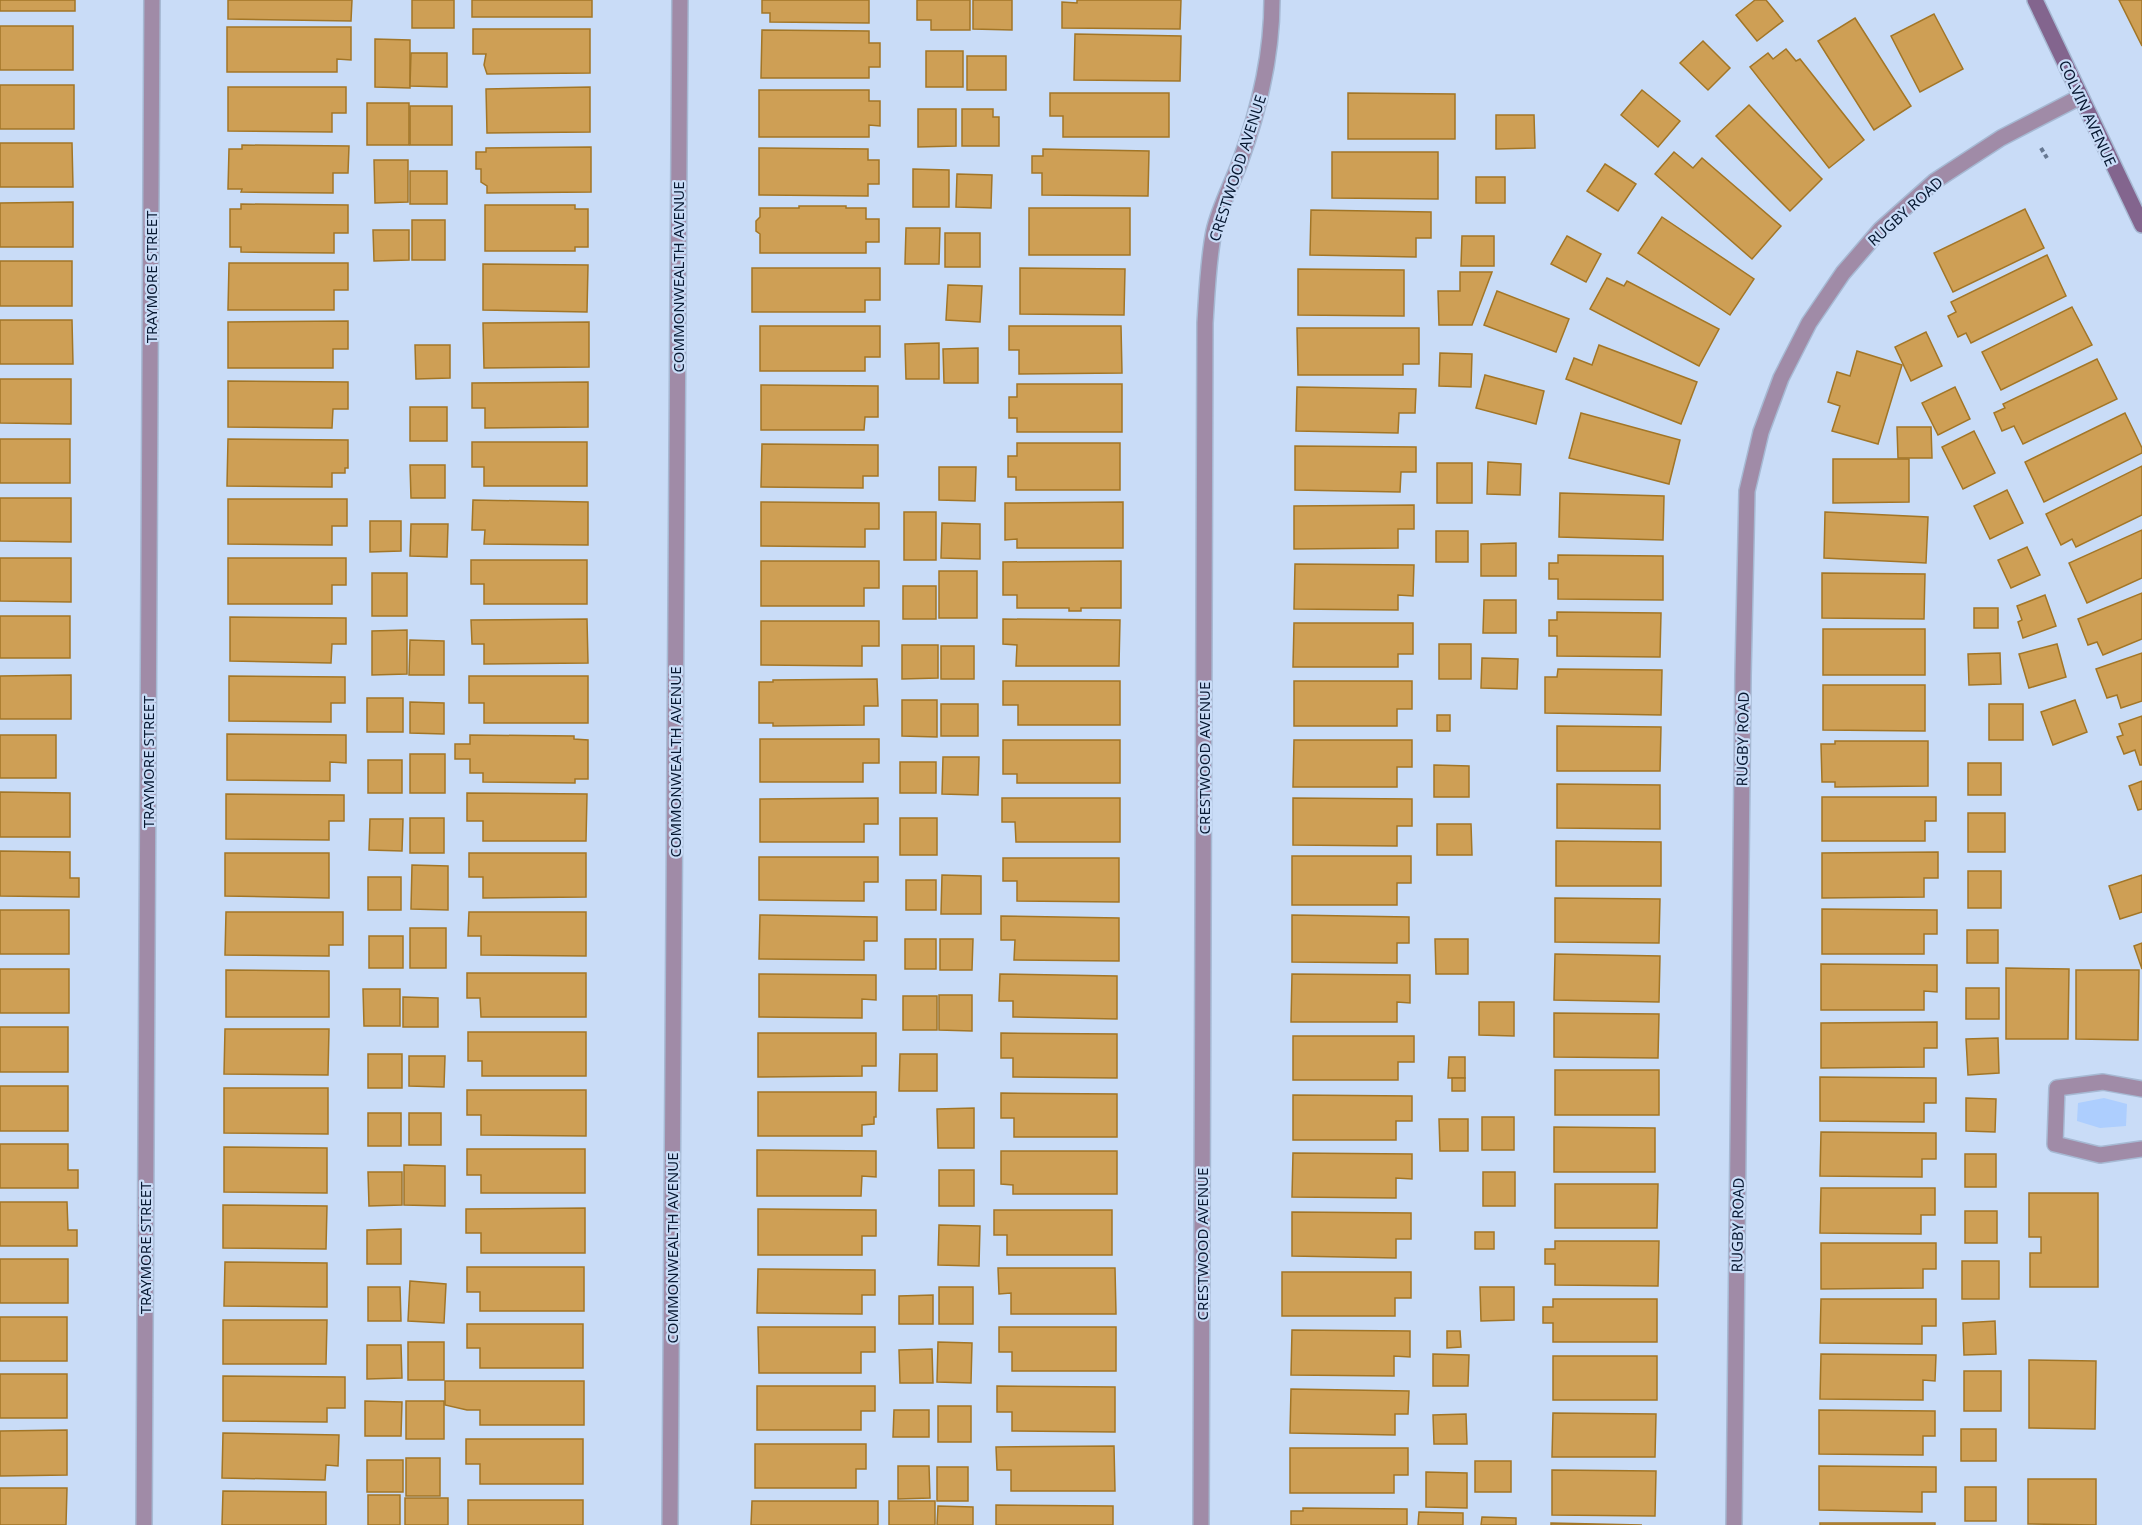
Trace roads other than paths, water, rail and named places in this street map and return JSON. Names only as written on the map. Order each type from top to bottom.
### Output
[{"type":"street","name":"TRAYMORE STREET","points":[[144,1525],[152,0]]},
{"type":"street","name":"COMMONWEALTH AVENUE","points":[[670,1525],[680,0]]},
{"type":"street","name":"CRESTWOOD AVENUE","points":[[1201,1525],[1205,323],[1208,268],[1215,229],[1241,159],[1268,64],[1272,0]]},
{"type":"street","name":"COLVIN AVENUE","points":[[2036,0],[2142,225]]},
{"type":"street","name":"RUGBY ROAD","points":[[1734,1525],[1746,537],[1748,491],[1761,432],[1781,378],[1809,323],[1843,273],[1881,229],[1935,181],[2001,138],[2080,97]]},
{"type":"street","points":[[2142,1089],[2103,1082],[2057,1088],[2055,1144],[2100,1155],[2142,1149]]}]
